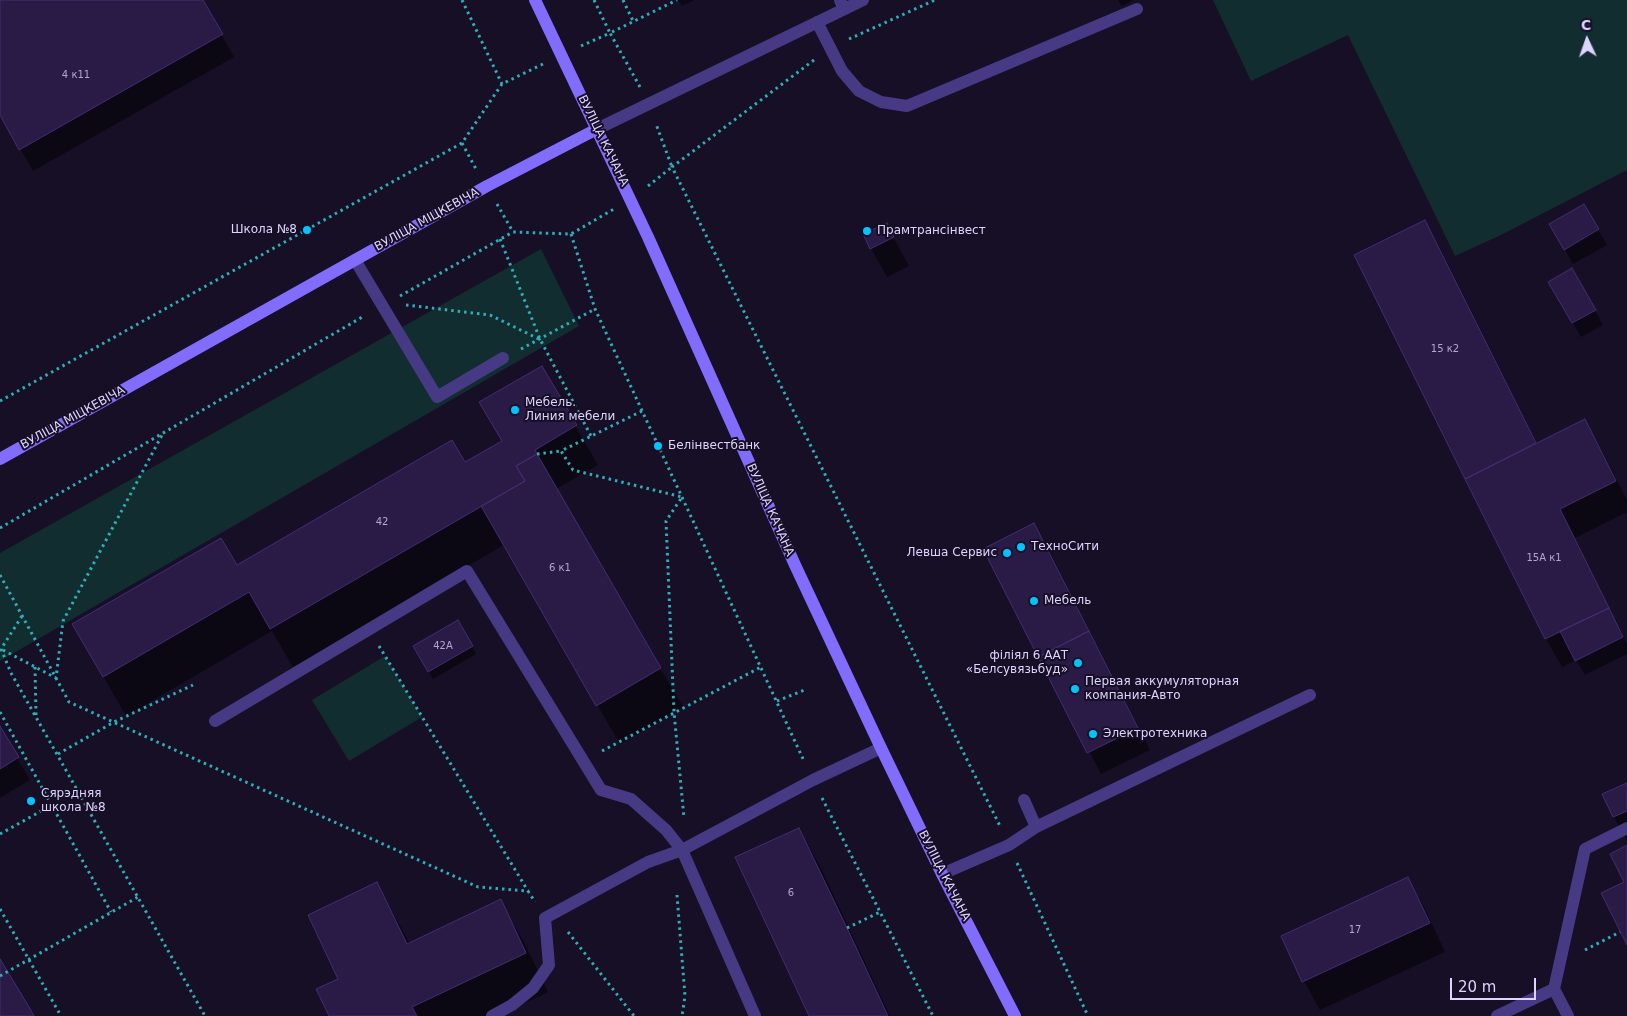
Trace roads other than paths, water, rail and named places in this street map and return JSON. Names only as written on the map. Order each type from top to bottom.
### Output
[{"type":"main road","name":"ВУЛІЦА КАЧАНА","points":[[535,0],[648,237],[791,556],[881,748],[942,874],[1015,1016]]},
{"type":"main road","name":"ВУЛІЦА МІЦКЕВІЧА","points":[[0,459],[487,186],[597,129]]},
{"type":"street","name":"ВУЛІЦА МІЦКЕВІЧА","points":[[597,129],[817,22],[842,5],[863,0]]},
{"type":"street","points":[[817,22],[842,71],[858,91],[881,102],[907,106],[1137,9]]},
{"type":"street","points":[[355,260],[437,397],[503,358]]},
{"type":"street","points":[[215,721],[467,571],[601,790],[631,799],[666,830],[682,850],[755,1016]]},
{"type":"street","points":[[942,874],[1009,846],[1036,827],[1310,695]]},
{"type":"street","points":[[492,1016],[512,1005],[533,988],[549,965],[545,918],[648,862],[682,850],[813,780],[881,748]]},
{"type":"street","points":[[1024,800],[1036,827]]},
{"type":"street","points":[[1568,1016],[1554,989],[1585,849],[1627,828]]},
{"type":"street","points":[[1497,1016],[1554,989]]},
{"type":"place","name":"Школа №8","points":[[307,230]]},
{"type":"place","name":"Прамтрансінвест","points":[[867,231]]},
{"type":"place","name":"Мебель. Линия мебели","points":[[515,410]]},
{"type":"place","name":"Белінвестбанк","points":[[658,446]]},
{"type":"place","name":"ТехноСити","points":[[1021,547]]},
{"type":"place","name":"Левша Сервис","points":[[1007,553]]},
{"type":"place","name":"Мебель","points":[[1034,601]]},
{"type":"place","name":"філіял 6 ААТ «Белсувязьбуд»","points":[[1078,663]]},
{"type":"place","name":"Первая аккумуляторная компания-Авто","points":[[1075,689]]},
{"type":"place","name":"Электротехника","points":[[1093,734]]},
{"type":"place","name":"Сярэдняя школа №8","points":[[31,801]]}]
